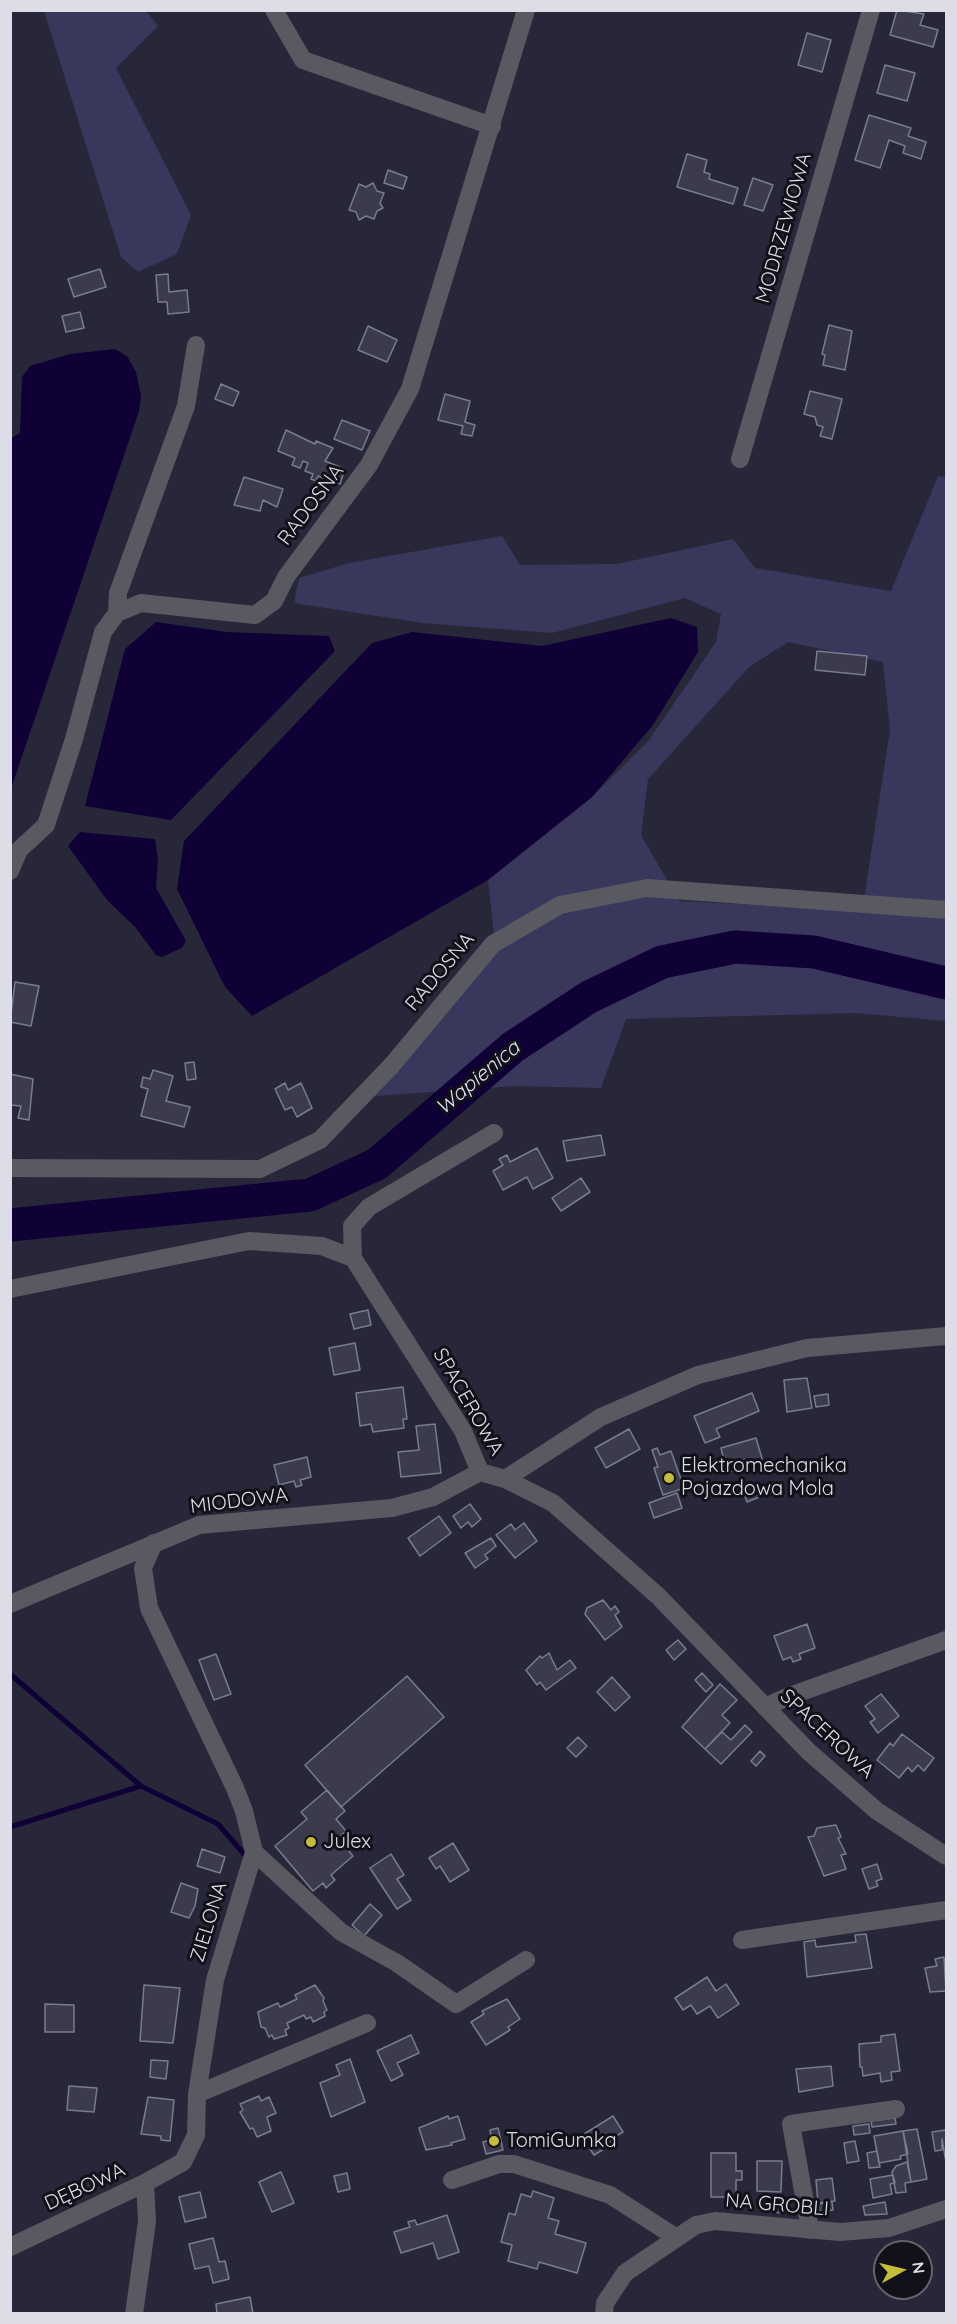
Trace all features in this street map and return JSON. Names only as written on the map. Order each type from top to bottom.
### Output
[{"type":"street","points":[[274,10],[303,60],[492,126]]},
{"type":"street","name":"RADOSNA","points":[[117,612],[141,603],[255,615],[274,601],[286,576],[369,465],[410,389],[526,10]]},
{"type":"street","name":"MODRZEWIOWA","points":[[740,459],[871,10]]},
{"type":"street","points":[[10,872],[15,842],[46,825],[74,739],[103,632],[117,612],[118,593],[186,406],[196,345]]},
{"type":"street","name":"RADOSNA","points":[[10,1168],[260,1169],[320,1140],[392,1065],[493,944],[560,905],[647,888],[946,910]]},
{"type":"street","points":[[10,1289],[249,1241],[322,1246],[353,1258],[352,1226],[369,1207],[494,1133]]},
{"type":"street","name":"SPACEROWA","points":[[353,1258],[463,1431],[480,1472],[505,1479],[553,1503],[658,1596],[809,1752],[877,1811],[946,1856]]},
{"type":"street","points":[[505,1479],[601,1417],[698,1375],[807,1348],[946,1336]]},
{"type":"street","name":"MIODOWA","points":[[10,1604],[199,1526],[392,1508],[433,1497],[480,1472]]},
{"type":"street","points":[[154,1543],[143,1568],[148,1608],[235,1788],[244,1811],[254,1852],[341,1932],[397,1963],[456,2004],[526,1960]]},
{"type":"street","points":[[765,1707],[946,1640]]},
{"type":"street","name":"ZIELONA","points":[[145,2183],[183,2162],[196,2135],[197,2094],[215,1980],[254,1852]]},
{"type":"street","points":[[742,1940],[946,1910]]},
{"type":"street","points":[[197,2094],[367,2024]]},
{"type":"street","points":[[810,2230],[791,2124],[896,2109]]},
{"type":"street","points":[[452,2180],[500,2164],[514,2164],[610,2195],[677,2238]]},
{"type":"street","points":[[134,2313],[147,2222],[145,2183]]},
{"type":"street","name":"DĘBOWA","points":[[10,2247],[145,2183]]},
{"type":"street","name":"NA GROBLI","points":[[604,2313],[605,2303],[625,2273],[696,2225],[715,2221],[840,2232],[889,2228],[946,2209]]},
{"type":"shaded area","points":[[44,11],[146,11],[158,26],[116,68],[191,215],[177,254],[138,272],[121,257]]},
{"type":"shaded area","points":[[115,349],[127,356],[136,372],[141,396],[139,411],[11,789],[10,439],[20,433],[22,377],[30,366],[70,354]]},
{"type":"shaded area","points":[[938,476],[946,478],[946,903],[864,899],[890,730],[883,662],[788,642],[749,667],[648,779],[641,835],[679,901],[946,915],[946,1021],[856,1013],[626,1019],[601,1088],[515,1086],[374,1096],[496,952],[488,880],[592,797],[649,740],[716,642],[721,614],[685,598],[552,633],[422,623],[294,603],[299,578],[349,563],[502,536],[520,565],[617,564],[733,539],[755,568],[891,591]]},
{"type":"shaded area","points":[[671,618],[697,627],[698,652],[653,725],[592,797],[488,880],[252,1016],[225,987],[177,889],[184,841],[372,643],[412,632],[542,646]]},
{"type":"shaded area","points":[[156,622],[227,632],[329,636],[335,651],[171,820],[85,806],[125,649]]},
{"type":"shaded area","points":[[80,832],[155,839],[158,860],[156,888],[186,941],[182,948],[162,957],[156,955],[135,927],[107,900],[68,846]]},
{"type":"building","points":[[897,10],[924,14],[920,25],[938,30],[933,47],[890,35]]},
{"type":"building","points":[[807,33],[831,40],[822,72],[798,65]]},
{"type":"building","points":[[885,65],[915,73],[907,101],[877,93]]},
{"type":"building","points":[[869,115],[911,128],[908,136],[926,142],[921,159],[903,153],[905,146],[889,140],[880,168],[855,160]]},
{"type":"building","points":[[687,154],[707,160],[704,172],[710,174],[709,179],[738,188],[733,204],[677,187]]},
{"type":"building","points":[[388,170],[407,177],[403,189],[384,183]]},
{"type":"building","points":[[753,178],[773,185],[763,211],[744,205]]},
{"type":"building","points":[[373,183],[377,191],[384,193],[380,203],[383,208],[377,211],[374,219],[366,216],[359,220],[356,212],[349,210],[359,184],[366,187]]},
{"type":"building","points":[[100,269],[106,287],[74,297],[68,279]]},
{"type":"building","points":[[168,274],[169,292],[187,290],[189,312],[168,314],[167,302],[158,302],[156,275]]},
{"type":"building","points":[[80,312],[84,328],[66,332],[62,316]]},
{"type":"building","points":[[829,325],[852,331],[845,370],[823,365],[825,355],[822,354]]},
{"type":"building","points":[[368,326],[397,340],[387,362],[358,350]]},
{"type":"building","points":[[221,384],[239,392],[233,406],[215,399]]},
{"type":"building","points":[[810,391],[842,399],[832,439],[820,436],[823,427],[817,425],[815,417],[804,414]]},
{"type":"building","points":[[445,394],[470,401],[465,422],[475,425],[472,436],[461,434],[463,426],[438,420]]},
{"type":"building","points":[[342,420],[370,431],[362,450],[334,439]]},
{"type":"building","points":[[286,430],[315,444],[316,441],[333,448],[325,461],[345,469],[340,484],[318,476],[316,481],[311,479],[313,474],[305,471],[308,463],[303,461],[300,468],[292,465],[295,458],[278,451]]},
{"type":"building","points":[[244,477],[283,489],[277,507],[263,500],[260,511],[234,505]]},
{"type":"building","points":[[817,651],[867,656],[865,675],[815,670]]},
{"type":"building","points":[[15,982],[39,986],[31,1026],[10,1022]]},
{"type":"building","points":[[194,1062],[196,1079],[187,1080],[185,1063]]},
{"type":"building","points":[[153,1070],[173,1076],[166,1101],[190,1107],[184,1127],[141,1116],[148,1089],[141,1087],[143,1077],[150,1079]]},
{"type":"building","points":[[10,1074],[33,1079],[29,1120],[18,1118],[21,1106],[10,1105]]},
{"type":"building","points":[[285,1083],[288,1090],[301,1083],[312,1108],[297,1117],[292,1107],[285,1110],[275,1089]]},
{"type":"building","points":[[601,1135],[605,1155],[567,1161],[563,1141]]},
{"type":"building","points":[[537,1148],[553,1178],[533,1189],[527,1177],[503,1190],[493,1171],[503,1165],[499,1159],[507,1155],[510,1162]]},
{"type":"building","points":[[581,1178],[590,1192],[561,1211],[552,1198]]},
{"type":"building","points":[[368,1310],[371,1325],[354,1329],[350,1314]]},
{"type":"building","points":[[355,1343],[360,1370],[334,1375],[329,1348]]},
{"type":"building","points":[[807,1378],[812,1408],[787,1412],[784,1380]]},
{"type":"building","points":[[403,1387],[407,1419],[403,1419],[404,1428],[373,1432],[371,1424],[360,1426],[356,1393]]},
{"type":"building","points":[[752,1393],[759,1411],[716,1429],[720,1437],[705,1443],[694,1416]]},
{"type":"building","points":[[828,1394],[829,1405],[816,1407],[814,1396]]},
{"type":"building","points":[[435,1424],[441,1473],[401,1477],[398,1452],[419,1450],[416,1426]]},
{"type":"building","points":[[629,1429],[640,1449],[606,1468],[595,1448]]},
{"type":"building","points":[[756,1438],[763,1462],[748,1466],[746,1459],[734,1463],[736,1470],[727,1473],[721,1448]]},
{"type":"building","name":"Elektromechanika Pojazdowa Mola","points":[[657,1448],[660,1455],[671,1451],[684,1488],[663,1495],[654,1468],[658,1467],[652,1450]]},
{"type":"building","points":[[307,1457],[311,1477],[300,1480],[302,1485],[296,1487],[294,1481],[279,1485],[274,1465]]},
{"type":"building","points":[[756,1489],[759,1497],[747,1502],[744,1494]]},
{"type":"building","points":[[677,1493],[682,1508],[654,1518],[649,1503]]},
{"type":"building","points":[[470,1504],[481,1519],[472,1527],[468,1522],[461,1528],[453,1516]]},
{"type":"building","points":[[439,1516],[451,1533],[420,1556],[408,1538]]},
{"type":"building","points":[[524,1523],[537,1541],[515,1558],[496,1535],[511,1524],[515,1530]]},
{"type":"building","points":[[491,1538],[496,1546],[485,1555],[488,1559],[475,1568],[465,1553]]},
{"type":"building","points":[[603,1600],[611,1610],[615,1606],[619,1612],[615,1615],[622,1627],[605,1640],[585,1614],[587,1608]]},
{"type":"building","points":[[807,1624],[815,1648],[799,1654],[801,1659],[793,1662],[791,1657],[783,1660],[774,1636]]},
{"type":"building","points":[[678,1640],[686,1649],[674,1660],[666,1650]]},
{"type":"building","points":[[549,1653],[557,1670],[570,1660],[576,1668],[546,1690],[540,1682],[537,1685],[526,1670],[540,1656],[542,1658]]},
{"type":"building","points":[[216,1654],[231,1694],[214,1700],[199,1660]]},
{"type":"building","points":[[702,1673],[713,1685],[706,1692],[695,1680]]},
{"type":"building","points":[[407,1676],[444,1717],[341,1807],[305,1765]]},
{"type":"building","points":[[612,1677],[630,1697],[615,1711],[597,1692]]},
{"type":"building","points":[[720,1684],[737,1700],[722,1715],[730,1723],[705,1749],[682,1727]]},
{"type":"building","points":[[881,1694],[899,1716],[878,1733],[870,1722],[875,1719],[865,1706]]},
{"type":"building","points":[[745,1725],[752,1732],[721,1764],[705,1749],[722,1732],[731,1740]]},
{"type":"building","points":[[902,1734],[934,1758],[924,1771],[918,1765],[912,1772],[908,1767],[899,1778],[877,1760],[890,1743],[893,1746]]},
{"type":"building","points":[[578,1737],[587,1746],[576,1757],[567,1748]]},
{"type":"building","points":[[760,1751],[765,1756],[756,1766],[751,1761]]},
{"type":"building","name":"Julex","points":[[327,1790],[345,1811],[336,1819],[346,1831],[338,1838],[353,1856],[331,1875],[335,1880],[326,1888],[323,1883],[313,1891],[275,1846],[307,1819],[301,1812]]},
{"type":"building","points":[[836,1825],[841,1837],[838,1838],[846,1854],[841,1855],[846,1869],[824,1876],[808,1837],[814,1836],[817,1828]]},
{"type":"building","points":[[453,1843],[469,1870],[450,1882],[440,1866],[436,1869],[429,1858]]},
{"type":"building","points":[[202,1849],[225,1857],[220,1873],[197,1866]]},
{"type":"building","points":[[391,1854],[404,1875],[397,1879],[411,1900],[397,1909],[370,1868]]},
{"type":"building","points":[[877,1864],[882,1879],[876,1881],[878,1886],[869,1889],[862,1869]]},
{"type":"building","points":[[181,1883],[198,1889],[195,1906],[189,1918],[171,1912]]},
{"type":"building","points":[[370,1904],[382,1915],[364,1936],[352,1925]]},
{"type":"building","points":[[866,1934],[872,1968],[807,1977],[804,1942],[815,1940],[816,1947],[856,1942],[855,1935]]},
{"type":"building","points":[[944,1957],[946,1991],[930,1992],[925,1968],[937,1966],[935,1959]]},
{"type":"building","points":[[707,1977],[716,1991],[726,1984],[739,2004],[718,2018],[710,2006],[697,2014],[691,2005],[683,2010],[675,1998]]},
{"type":"building","points":[[144,1985],[180,1988],[173,2043],[140,2041]]},
{"type":"building","points":[[315,1985],[324,1998],[327,2010],[324,2012],[325,2016],[313,2022],[311,2017],[306,2019],[304,2015],[287,2023],[289,2028],[285,2030],[287,2035],[274,2039],[272,2035],[269,2037],[265,2028],[261,2027],[258,2012],[278,2003],[280,2007],[297,1999],[295,1995]]},
{"type":"building","points":[[507,1999],[520,2019],[508,2027],[510,2030],[486,2045],[471,2022],[484,2014],[482,2011]]},
{"type":"building","points":[[45,2004],[74,2005],[74,2032],[45,2032]]},
{"type":"building","points":[[895,2034],[900,2071],[891,2072],[892,2080],[881,2082],[880,2073],[863,2076],[862,2067],[860,2067],[859,2044],[881,2042],[881,2036]]},
{"type":"building","points":[[411,2035],[419,2053],[397,2063],[403,2075],[391,2081],[377,2051]]},
{"type":"building","points":[[350,2059],[365,2102],[331,2117],[320,2083],[340,2075],[336,2065]]},
{"type":"building","points":[[151,2060],[168,2061],[166,2079],[150,2077]]},
{"type":"building","points":[[831,2066],[833,2086],[799,2092],[796,2069]]},
{"type":"building","points":[[69,2086],[97,2088],[94,2112],[67,2110]]},
{"type":"building","points":[[259,2096],[261,2101],[269,2097],[276,2113],[267,2117],[271,2131],[257,2137],[240,2112],[243,2110],[240,2104]]},
{"type":"building","points":[[148,2097],[174,2100],[170,2141],[161,2140],[161,2136],[141,2134]]},
{"type":"building","points":[[448,2116],[449,2119],[458,2116],[465,2139],[451,2143],[452,2145],[426,2150],[419,2128]]},
{"type":"building","points":[[613,2116],[623,2132],[610,2140],[612,2144],[594,2155],[581,2136]]},
{"type":"building","points":[[895,2118],[896,2124],[872,2127],[871,2121]]},
{"type":"building","points":[[869,2124],[870,2133],[854,2135],[853,2126]]},
{"type":"building","name":"TomiGumka","points":[[498,2128],[503,2150],[486,2154],[483,2142],[492,2140],[490,2130]]},
{"type":"building","points":[[917,2129],[927,2179],[911,2182],[903,2131]]},
{"type":"building","points":[[946,2130],[946,2162],[942,2139],[942,2150],[935,2151],[932,2132]]},
{"type":"building","points":[[903,2131],[908,2154],[900,2156],[901,2159],[879,2163],[874,2136]]},
{"type":"building","points":[[855,2141],[859,2161],[847,2163],[844,2143]]},
{"type":"building","points":[[877,2151],[880,2167],[869,2168],[867,2153]]},
{"type":"building","points":[[711,2153],[736,2153],[736,2171],[742,2171],[742,2180],[736,2180],[736,2197],[711,2197]]},
{"type":"building","points":[[757,2161],[782,2161],[781,2192],[757,2191]]},
{"type":"building","points":[[907,2162],[911,2182],[905,2183],[906,2192],[896,2193],[892,2172],[896,2166]]},
{"type":"building","points":[[281,2172],[294,2203],[272,2212],[259,2182]]},
{"type":"building","points":[[347,2173],[350,2189],[338,2192],[334,2176]]},
{"type":"building","points":[[893,2175],[895,2183],[890,2184],[892,2194],[873,2198],[870,2179]]},
{"type":"building","points":[[832,2178],[835,2201],[818,2203],[816,2180]]},
{"type":"building","points":[[533,2191],[554,2198],[548,2218],[559,2221],[555,2234],[586,2243],[577,2273],[539,2262],[537,2269],[508,2261],[512,2245],[501,2242],[509,2213],[515,2215],[521,2194],[531,2197]]},
{"type":"building","points":[[200,2192],[206,2217],[185,2222],[179,2197]]},
{"type":"building","points":[[832,2202],[833,2210],[820,2212],[819,2204]]},
{"type":"building","points":[[885,2202],[887,2214],[865,2215],[863,2206]]},
{"type":"building","points":[[771,2204],[786,2205],[785,2213],[771,2212]]},
{"type":"building","points":[[447,2215],[459,2252],[438,2259],[433,2243],[401,2253],[394,2232],[410,2227],[408,2222],[415,2220],[417,2225]]},
{"type":"building","points":[[213,2238],[219,2262],[225,2261],[229,2279],[213,2283],[209,2266],[195,2269],[189,2244]]},
{"type":"building","points":[[250,2297],[253,2314],[217,2314],[216,2304]]},
{"type":"waterway","name":"Wapienica","points":[[10,1225],[310,1195],[377,1164],[513,1047],[589,997],[662,962],[735,947],[814,952],[946,983]]},
{"type":"waterway","points":[[10,1674],[141,1786],[218,1824],[244,1854]]},
{"type":"waterway","points":[[10,1827],[141,1786]]},
{"type":"place","name":"Elektromechanika Pojazdowa Mola","points":[[669,1478]]},
{"type":"place","name":"Julex","points":[[311,1842]]},
{"type":"place","name":"TomiGumka","points":[[494,2141]]}]
